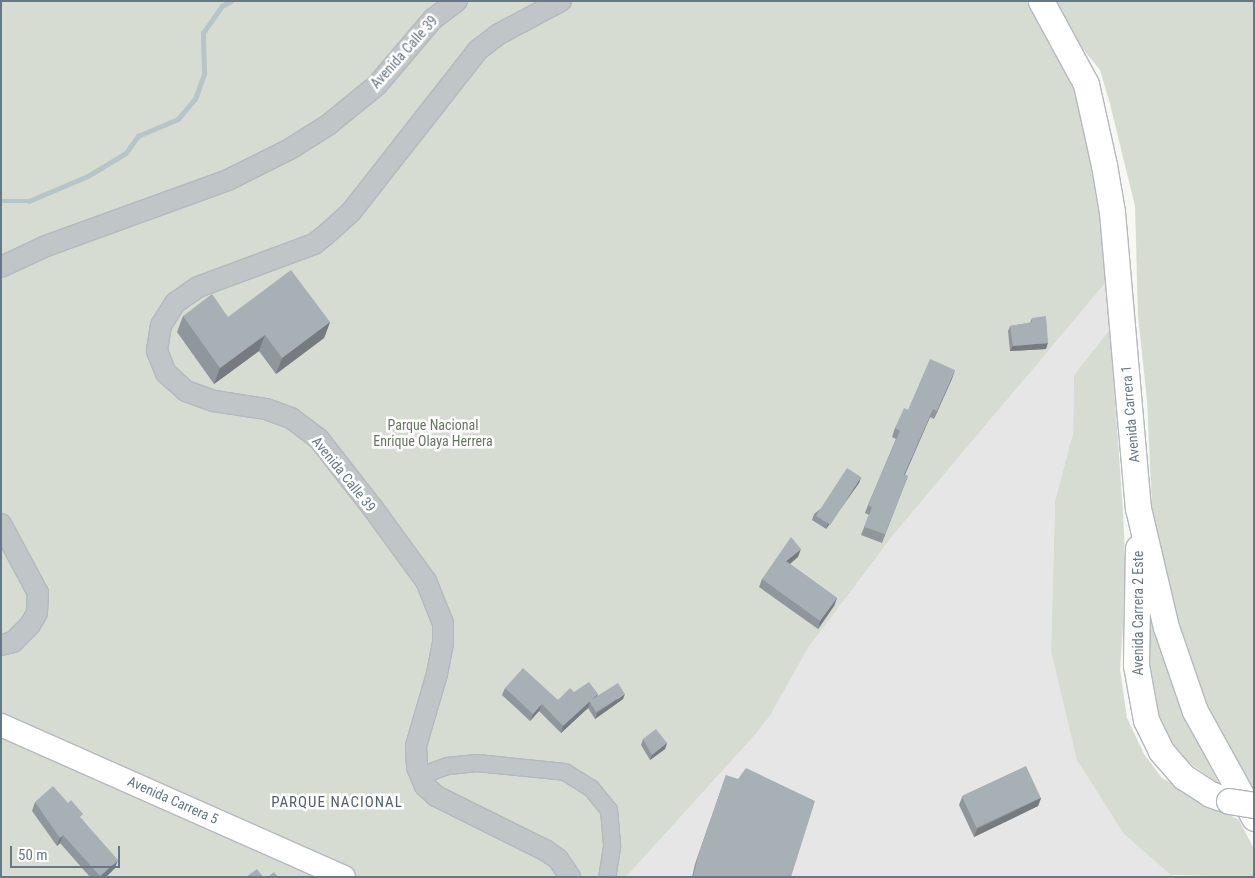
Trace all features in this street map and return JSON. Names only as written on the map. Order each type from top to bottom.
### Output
[{"type":"main road","name":"Avenida Carrera 1","points":[[1041,1],[1086,84],[1104,165],[1112,212],[1138,508],[1166,627],[1184,685],[1212,745],[1254,818]]},
{"type":"main road","name":"Avenida Carrera 2 Este","points":[[1138,508],[1136,665],[1141,705],[1153,736],[1173,766],[1194,785],[1229,801],[1254,805]]},
{"type":"main road","name":"Avenida Carrera 5","points":[[1,725],[31,736],[344,877]]},
{"type":"street","name":"Avenida Calle 39","points":[[1,267],[46,246],[228,180],[290,149],[328,125],[377,84],[433,19],[456,1]]},
{"type":"street","name":"Avenida Calle 39","points":[[420,776],[416,746],[443,643],[443,624],[426,581],[318,438],[292,418],[266,409],[214,401],[186,391],[166,373],[159,356],[158,339],[168,312],[186,294],[314,244],[338,226],[478,50],[499,34],[561,1]]},
{"type":"street","points":[[1,524],[38,593],[37,613],[30,625],[13,642],[1,645]]},
{"type":"street","points":[[1,732],[31,736]]},
{"type":"street","points":[[570,877],[558,859],[545,850],[436,796],[420,776],[448,766],[477,763],[524,765],[565,772],[591,788],[609,810],[612,848],[607,877]]},
{"type":"shaded area","points":[[1108,280],[1110,329],[1074,375],[1073,433],[1055,501],[1051,651],[1065,704],[1174,877],[626,877],[754,736],[770,716],[808,648],[894,534]]},
{"type":"green space","name":"Parque Nacional Enrique Olaya Herrera","points":[[1,1],[1038,1],[1079,76],[1102,161],[1108,280],[894,534],[808,648],[770,716],[754,736],[626,877],[1,877]]},
{"type":"green space","points":[[1044,1],[1254,1],[1254,794],[1231,760],[1179,649],[1154,551],[1147,400],[1138,316],[1135,206],[1110,104],[1100,70]]},
{"type":"green space","points":[[1110,329],[1123,511],[1126,582],[1120,669],[1127,718],[1144,754],[1162,778],[1239,820],[1254,849],[1254,877],[1171,875],[1124,834],[1077,760],[1051,651],[1055,501],[1073,433],[1074,375]]},
{"type":"green space","points":[[1147,588],[1175,689],[1219,784],[1173,751],[1159,725],[1150,688]]},
{"type":"building","points":[[291,270],[330,322],[282,358],[265,335],[220,368],[183,316],[212,294],[228,317]]},
{"type":"building","points":[[1046,316],[1048,343],[1013,346],[1010,326],[1032,322],[1032,318]]},
{"type":"building","points":[[930,359],[955,370],[937,411],[933,409],[904,475],[908,476],[885,534],[864,527],[872,507],[868,505],[900,431],[895,428],[904,408],[908,410]]},
{"type":"building","points":[[847,468],[861,477],[830,525],[816,516]]},
{"type":"building","points":[[791,537],[801,549],[786,561],[837,598],[820,621],[762,579]]},
{"type":"building","points":[[523,668],[558,700],[570,688],[574,692],[589,682],[598,694],[563,726],[542,704],[533,714],[505,688]]},
{"type":"building","points":[[618,683],[625,694],[596,712],[589,701]]},
{"type":"building","points":[[656,729],[667,743],[652,755],[643,739]]},
{"type":"building","points":[[1026,766],[1041,798],[976,828],[962,796]]},
{"type":"building","points":[[746,768],[815,801],[791,877],[693,877],[699,853],[726,775],[738,779]]},
{"type":"building","points":[[53,786],[68,803],[71,800],[83,814],[80,817],[118,860],[100,876],[63,835],[60,838],[35,802]]},
{"type":"building","points":[[257,869],[263,877],[246,877]]},
{"type":"building","points":[[274,872],[278,877],[268,877]]},
{"type":"waterway","points":[[1,201],[29,201],[88,176],[126,153],[138,136],[178,119],[195,99],[204,74],[203,33],[222,6],[231,1]]},
{"type":"district","name":"PARQUE NACIONAL","points":[[337,803]]}]
